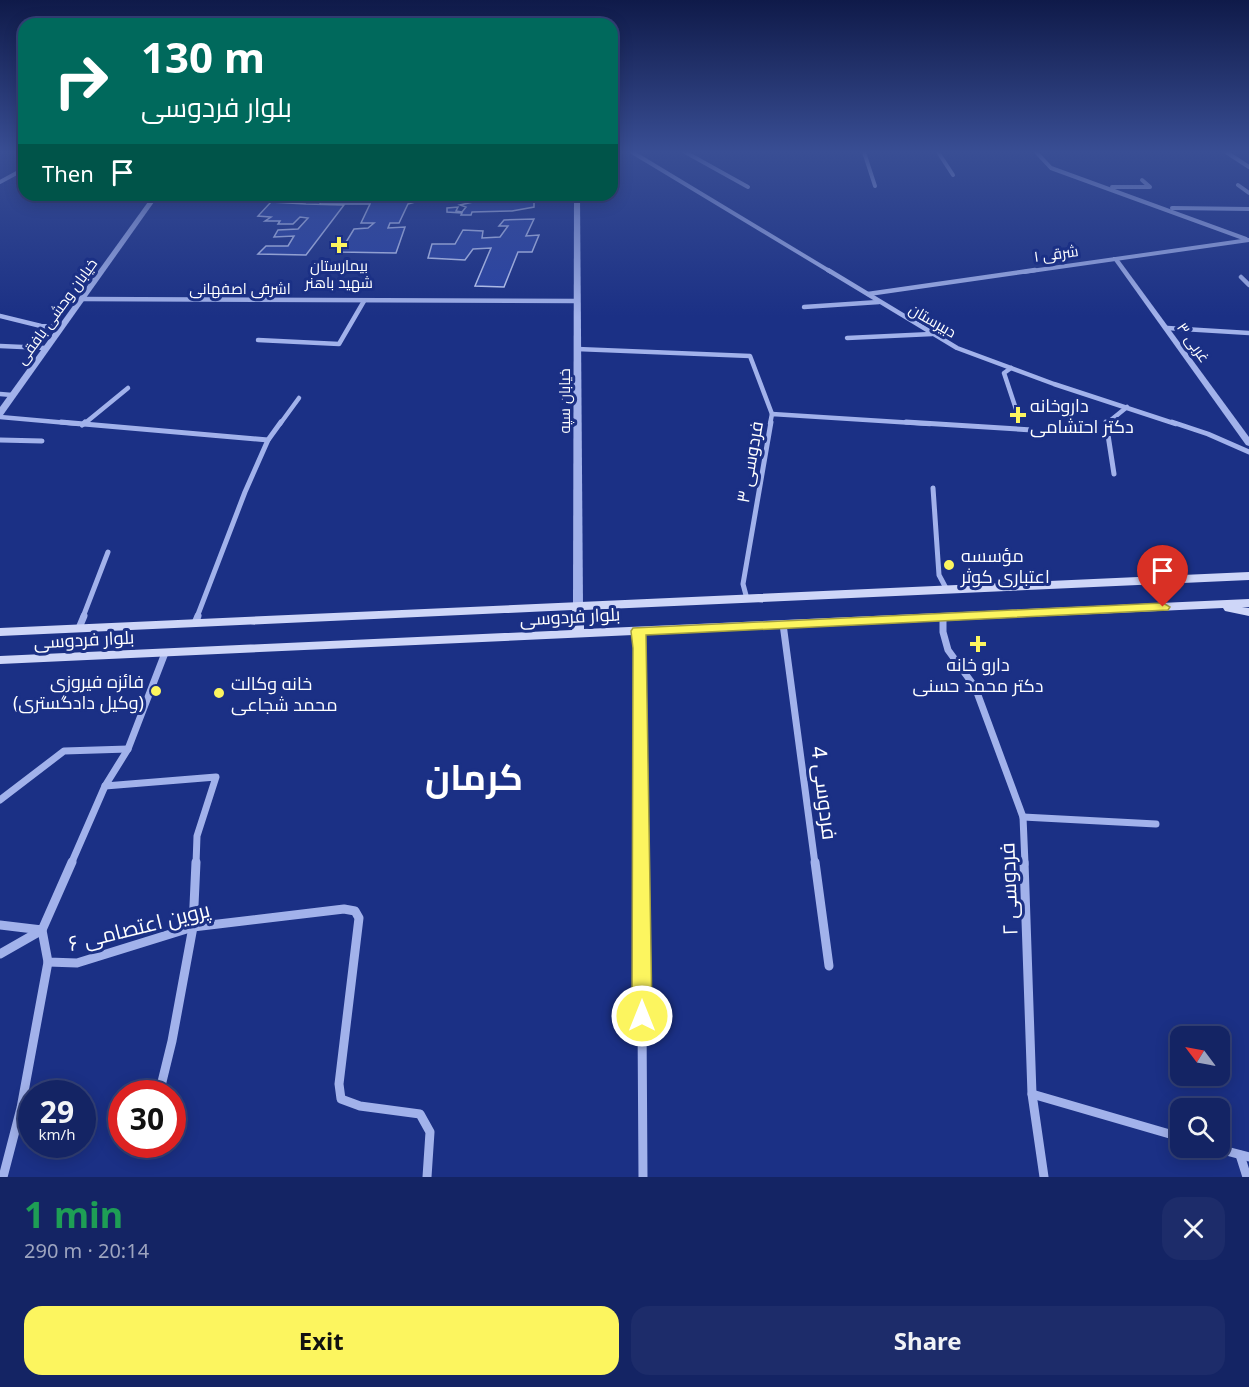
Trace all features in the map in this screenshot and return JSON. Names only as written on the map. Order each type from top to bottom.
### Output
[{"type":"main road","name":"بلوار فردوسی","points":[[0,632],[1249,576]]},
{"type":"main road","name":"بلوار فردوسی","points":[[0,660],[1249,603]]},
{"type":"main road","points":[[1208,605],[1249,612]]},
{"type":"main road","points":[[578,606],[578,634]]},
{"type":"street","name":"خیابان وحشی بافقی","points":[[0,415],[45,348],[148,207]]},
{"type":"street","name":"خیابان سپه","points":[[577,207],[578,606]]},
{"type":"street","name":"دبیرستان","points":[[722,207],[957,348],[1208,434],[1249,452]]},
{"type":"street","points":[[1163,207],[1249,240]]},
{"type":"street","points":[[1166,208],[1249,209]]},
{"type":"street","name":"شرقی ۱","points":[[867,295],[1249,240]]},
{"type":"street","name":"۳ غربی","points":[[1115,258],[1249,444]]},
{"type":"street","points":[[1249,277],[1241,277],[1249,285]]},
{"type":"street","name":"اشرفی اصفهانی","points":[[82,299],[364,302],[577,301]]},
{"type":"street","points":[[258,340],[339,344],[364,302]]},
{"type":"street","points":[[804,306],[879,302]]},
{"type":"street","points":[[0,316],[41,326],[61,327]]},
{"type":"street","points":[[1167,328],[1249,333]]},
{"type":"street","points":[[847,338],[932,333]]},
{"type":"street","points":[[0,346],[45,348]]},
{"type":"street","points":[[577,349],[750,356],[772,414]]},
{"type":"street","points":[[1011,368],[1004,373],[1018,415]]},
{"type":"street","points":[[82,425],[128,388]]},
{"type":"street","points":[[0,394],[12,395]]},
{"type":"street","points":[[195,623],[245,492],[268,440],[299,398]]},
{"type":"street","points":[[1114,474],[1106,422],[1126,407]]},
{"type":"street","name":"فردوسی ۳","points":[[747,599],[743,584],[772,414],[1032,430]]},
{"type":"street","points":[[0,415],[82,425],[268,440]]},
{"type":"street","points":[[0,440],[42,441]]},
{"type":"street","points":[[933,488],[939,575],[947,590]]},
{"type":"street","points":[[80,628],[108,552]]},
{"type":"street","name":"فردوسی ۲","points":[[943,617],[943,632],[948,650],[975,687],[1023,817],[1032,1094],[1044,1177]]},
{"type":"street","name":"فردوسی 4","points":[[783,624],[829,966]]},
{"type":"street","points":[[638,631],[640,648],[643,1177]]},
{"type":"street","points":[[0,925],[42,930],[105,786],[128,749],[165,653]]},
{"type":"street","points":[[0,800],[64,751],[128,749]]},
{"type":"street","points":[[105,786],[216,777],[197,836],[193,927],[162,1080]]},
{"type":"street","points":[[1023,817],[1156,824]]},
{"type":"street","name":"پروین اعتصامی ۶","points":[[0,954],[42,930],[48,962],[77,963],[193,927],[344,909],[355,911],[359,918],[339,1084],[341,1099],[366,1108],[420,1114],[430,1132],[427,1177]]},
{"type":"street","points":[[3,1177],[21,1108],[48,962]]},
{"type":"street","points":[[1032,1094],[1170,1134]]},
{"type":"street","points":[[1244,1156],[1247,1177]]},
{"type":"building","points":[[266,207],[343,207],[306,255],[258,254],[266,246],[288,246],[294,236],[274,237],[278,230],[298,229],[308,218],[300,217],[293,224],[278,224],[280,221],[265,221],[271,217],[258,216]]},
{"type":"building","points":[[369,207],[407,207],[399,223],[390,223],[388,228],[405,227],[396,253],[340,252],[354,229],[368,228],[374,223],[361,223]]},
{"type":"building","points":[[458,207],[456,211],[462,212],[466,207],[534,207],[512,211],[472,212],[471,215],[447,212],[447,208]]},
{"type":"building","points":[[534,219],[526,236],[539,235],[532,252],[518,252],[504,287],[475,286],[491,248],[473,249],[465,260],[428,258],[432,244],[455,244],[463,230],[483,231],[482,238],[500,237],[508,226],[499,226],[504,220]]},
{"type":"place","name":"بیمارستان شهید باهنر","points":[[339,245]]},
{"type":"place","name":"داروخانه دکتر احتشامی","points":[[1018,415]]},
{"type":"place","name":"مؤسسه اعتباری کوثر","points":[[949,565]]},
{"type":"place","name":"دارو خانه دکتر محمد حسنی","points":[[978,644]]},
{"type":"place","name":"فائزه فیروزی (وکیل دادگستری)","points":[[156,691]]},
{"type":"place","name":"خانه وکالت محمد شجاعی","points":[[219,693]]},
{"type":"district","name":"کرمان","points":[[474,776]]},
{"type":"route","points":[[642,1016],[640,648],[638,631],[1163,607]]}]
